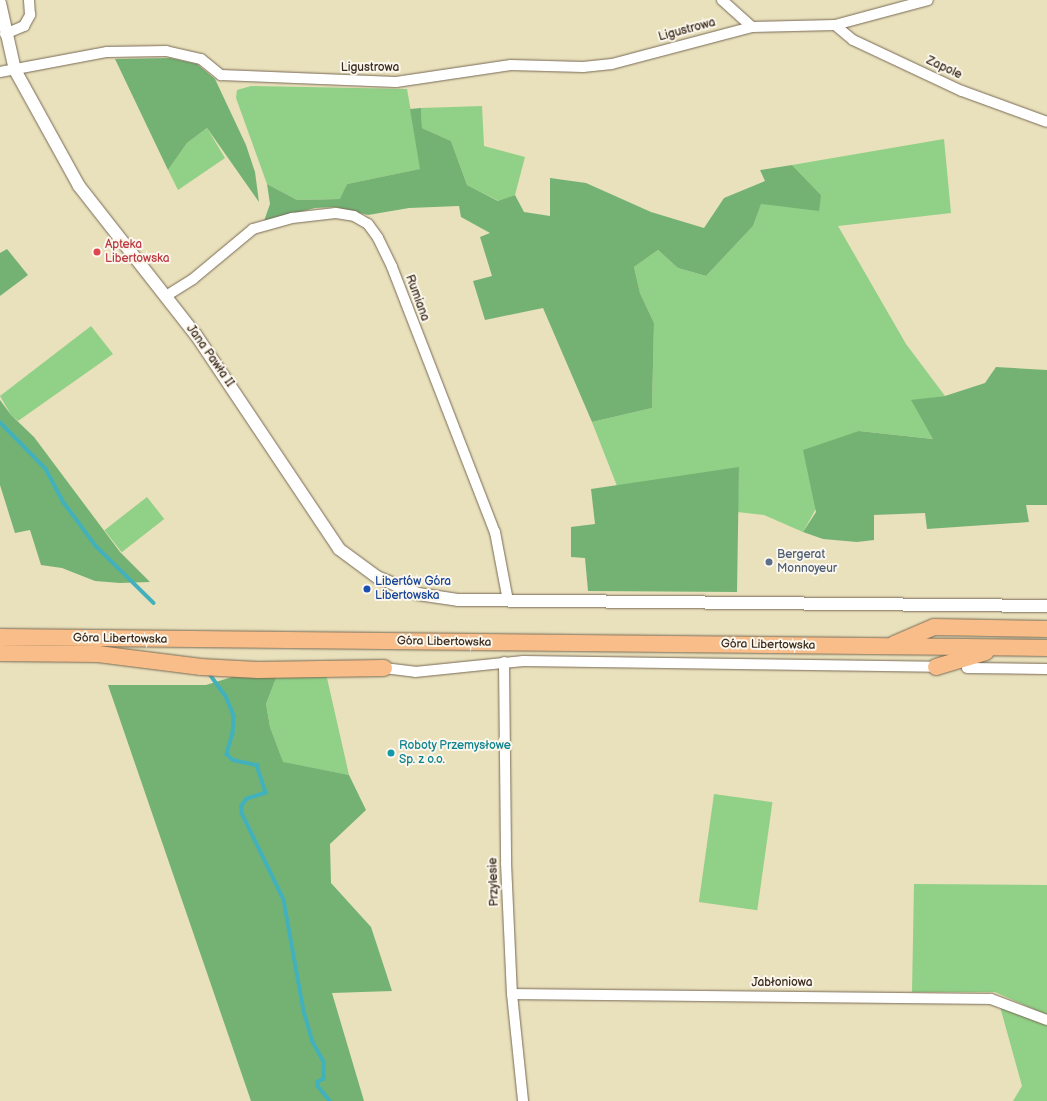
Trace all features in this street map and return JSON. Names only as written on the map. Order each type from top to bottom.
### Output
[{"type":"highway","name":"Góra Libertowska","points":[[888,646],[934,627],[1047,629]]},
{"type":"highway","name":"Góra Libertowska","points":[[0,637],[1047,648]]},
{"type":"highway","points":[[936,667],[1002,648]]},
{"type":"highway","points":[[0,653],[98,654],[201,667],[258,670],[384,668]]},
{"type":"street","points":[[5,34],[24,26],[30,15],[29,0]]},
{"type":"street","points":[[722,0],[752,27]]},
{"type":"street","name":"Ligustrowa","points":[[0,72],[107,52],[166,51],[201,59],[221,75],[396,82],[511,65],[583,67],[612,64],[752,27],[836,25],[928,0]]},
{"type":"street","name":"Jana Pawła II","points":[[0,4],[5,34],[15,70],[78,186],[166,296],[227,379],[321,525],[343,553],[377,577],[418,594],[450,599],[508,601]]},
{"type":"street","name":"Zapole","points":[[836,25],[853,40],[955,88],[1047,122]]},
{"type":"street","name":"Rumiana","points":[[166,296],[194,279],[253,229],[292,218],[336,213],[354,216],[368,224],[378,238],[392,267],[496,532],[508,601]]},
{"type":"street","points":[[508,601],[1047,606]]},
{"type":"street","name":"Góra Libertowska","points":[[384,668],[415,672],[504,662],[936,667]]},
{"type":"street","name":"Przylesie","points":[[504,662],[506,863],[512,994],[523,1101]]},
{"type":"street","points":[[967,668],[1047,669]]},
{"type":"street","name":"Jabłoniowa","points":[[512,994],[991,999],[1047,1020]]},
{"type":"green space","points":[[170,58],[197,64],[215,79],[246,145],[255,172],[259,202],[207,128],[187,143],[168,170],[115,59]]},
{"type":"green space","points":[[251,86],[407,89],[421,169],[347,184],[341,199],[297,200],[267,184],[236,98],[237,90]]},
{"type":"green space","points":[[482,106],[484,146],[525,157],[515,195],[499,201],[467,185],[451,141],[422,128],[421,108]]},
{"type":"green space","points":[[421,108],[422,128],[451,141],[467,185],[498,201],[515,195],[524,212],[550,216],[550,178],[586,183],[651,212],[704,228],[724,198],[765,181],[760,170],[792,165],[821,195],[819,211],[761,204],[753,226],[706,276],[678,268],[658,250],[634,267],[640,293],[654,323],[652,408],[592,422],[543,308],[485,320],[473,281],[492,276],[480,237],[490,233],[461,217],[459,206],[409,208],[368,215],[335,207],[315,208],[264,221],[270,204],[267,184],[297,200],[340,199],[347,184],[420,169],[410,109]]},
{"type":"green space","points":[[207,128],[225,158],[178,190],[168,170],[187,143]]},
{"type":"green space","points":[[944,139],[951,213],[838,226],[906,344],[945,396],[912,401],[934,439],[859,431],[803,532],[764,515],[737,512],[739,468],[617,486],[592,422],[652,408],[654,323],[640,293],[634,267],[658,250],[678,268],[706,276],[753,226],[761,203],[821,195],[792,165]]},
{"type":"green space","points":[[7,249],[28,275],[0,296],[0,253]]},
{"type":"green space","points":[[91,326],[113,354],[18,421],[11,415],[0,396]]},
{"type":"green space","points":[[996,367],[1047,370],[1047,505],[1026,505],[1029,522],[927,529],[925,513],[874,515],[874,540],[857,542],[823,539],[803,532],[816,512],[803,450],[859,431],[933,439],[911,400],[945,396],[985,383]]},
{"type":"green space","points":[[0,400],[11,415],[34,437],[120,552],[150,582],[120,583],[95,581],[62,568],[41,565],[30,530],[15,533],[0,485]]},
{"type":"green space","points":[[739,467],[737,592],[588,591],[585,558],[571,557],[571,527],[595,524],[591,489]]},
{"type":"green space","points":[[147,497],[164,519],[122,552],[104,530]]},
{"type":"green space","points":[[326,672],[349,775],[283,763],[270,727],[266,704],[278,673]]},
{"type":"green space","points":[[278,673],[266,704],[270,727],[283,762],[349,775],[366,810],[330,844],[331,883],[371,927],[392,991],[332,993],[364,1101],[251,1101],[108,685],[206,685],[242,674]]},
{"type":"green space","points":[[714,794],[772,802],[757,910],[699,902]]},
{"type":"green space","points":[[914,884],[1047,885],[1047,1015],[995,992],[912,992]]},
{"type":"green space","points":[[999,1003],[1047,1024],[1047,1101],[1013,1101],[1022,1086]]},
{"type":"waterway","points":[[0,422],[46,469],[65,504],[96,546],[154,603]]},
{"type":"waterway","points":[[209,673],[226,696],[234,716],[233,733],[227,754],[233,760],[257,765],[266,793],[247,799],[242,806],[242,813],[284,900],[304,1011],[313,1042],[324,1062],[324,1079],[318,1082],[318,1086],[330,1101]]},
{"type":"place","name":"Apteka Libertowska","points":[[97,252]]},
{"type":"place","name":"Bergerat Monnoyeur","points":[[769,562]]},
{"type":"place","name":"Libertów Góra Libertowska","points":[[367,589]]},
{"type":"place","name":"Roboty Przemysłowe Sp. z o.o.","points":[[391,753]]}]
